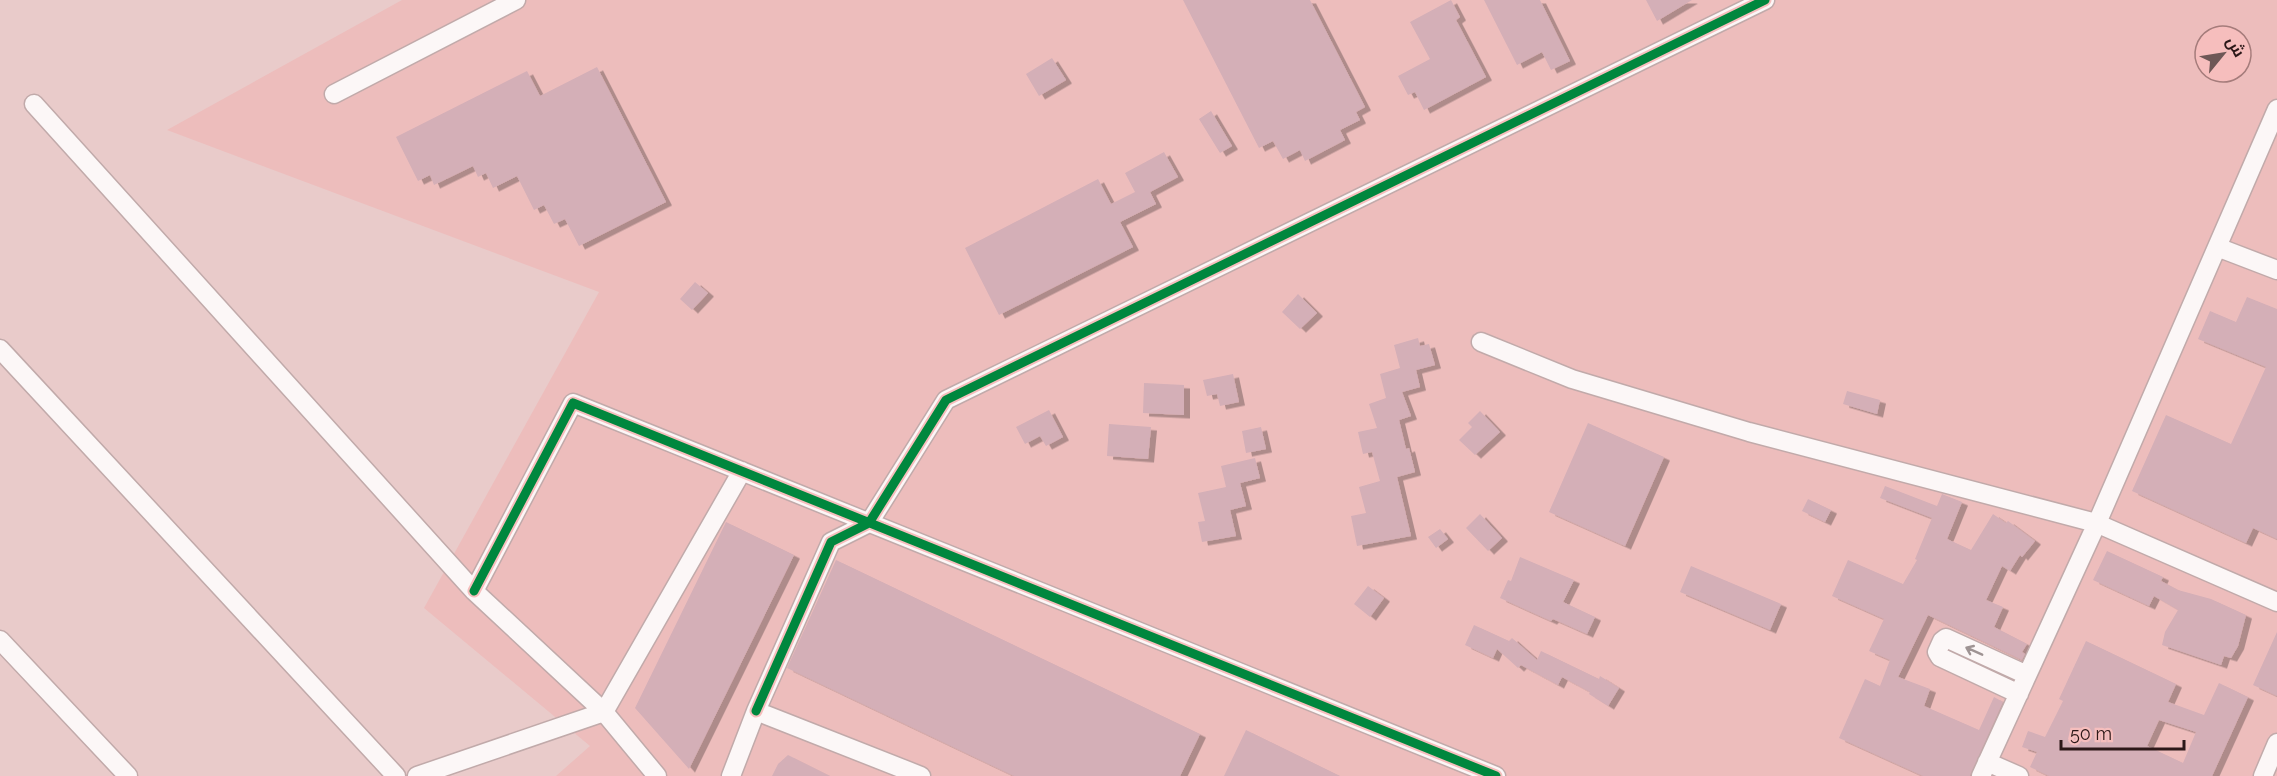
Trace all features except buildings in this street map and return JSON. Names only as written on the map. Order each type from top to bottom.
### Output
[{"type":"street","points":[[334,94],[516,0]]},
{"type":"street","points":[[731,776],[756,711],[831,542],[869,523],[946,400],[1765,0]]},
{"type":"street","points":[[34,104],[474,591],[604,712],[657,776]]},
{"type":"street","points":[[2019,776],[1984,769],[2097,524],[2277,110]]},
{"type":"street","points":[[2217,247],[2277,270]]},
{"type":"street","points":[[1481,342],[1572,379],[1749,432],[2097,524],[2277,602]]},
{"type":"street","points":[[0,349],[396,776]]},
{"type":"street","points":[[474,591],[573,403],[1496,776]]},
{"type":"street","points":[[417,776],[604,712],[742,471]]},
{"type":"street","points":[[2019,694],[1940,657],[1937,652],[1946,638],[2027,675]]},
{"type":"street","points":[[0,640],[128,776]]},
{"type":"street","points":[[756,711],[921,776]]},
{"type":"street","points":[[2263,776],[2277,743]]},
{"type":"shaded area","points":[[402,0],[2277,0],[2277,776],[556,776],[590,746],[424,608],[599,292],[167,130]]},
{"type":"cycle path","points":[[756,711],[831,542],[869,523],[946,400],[1765,0]]},
{"type":"cycle path","points":[[474,591],[573,403],[1496,776]]}]
